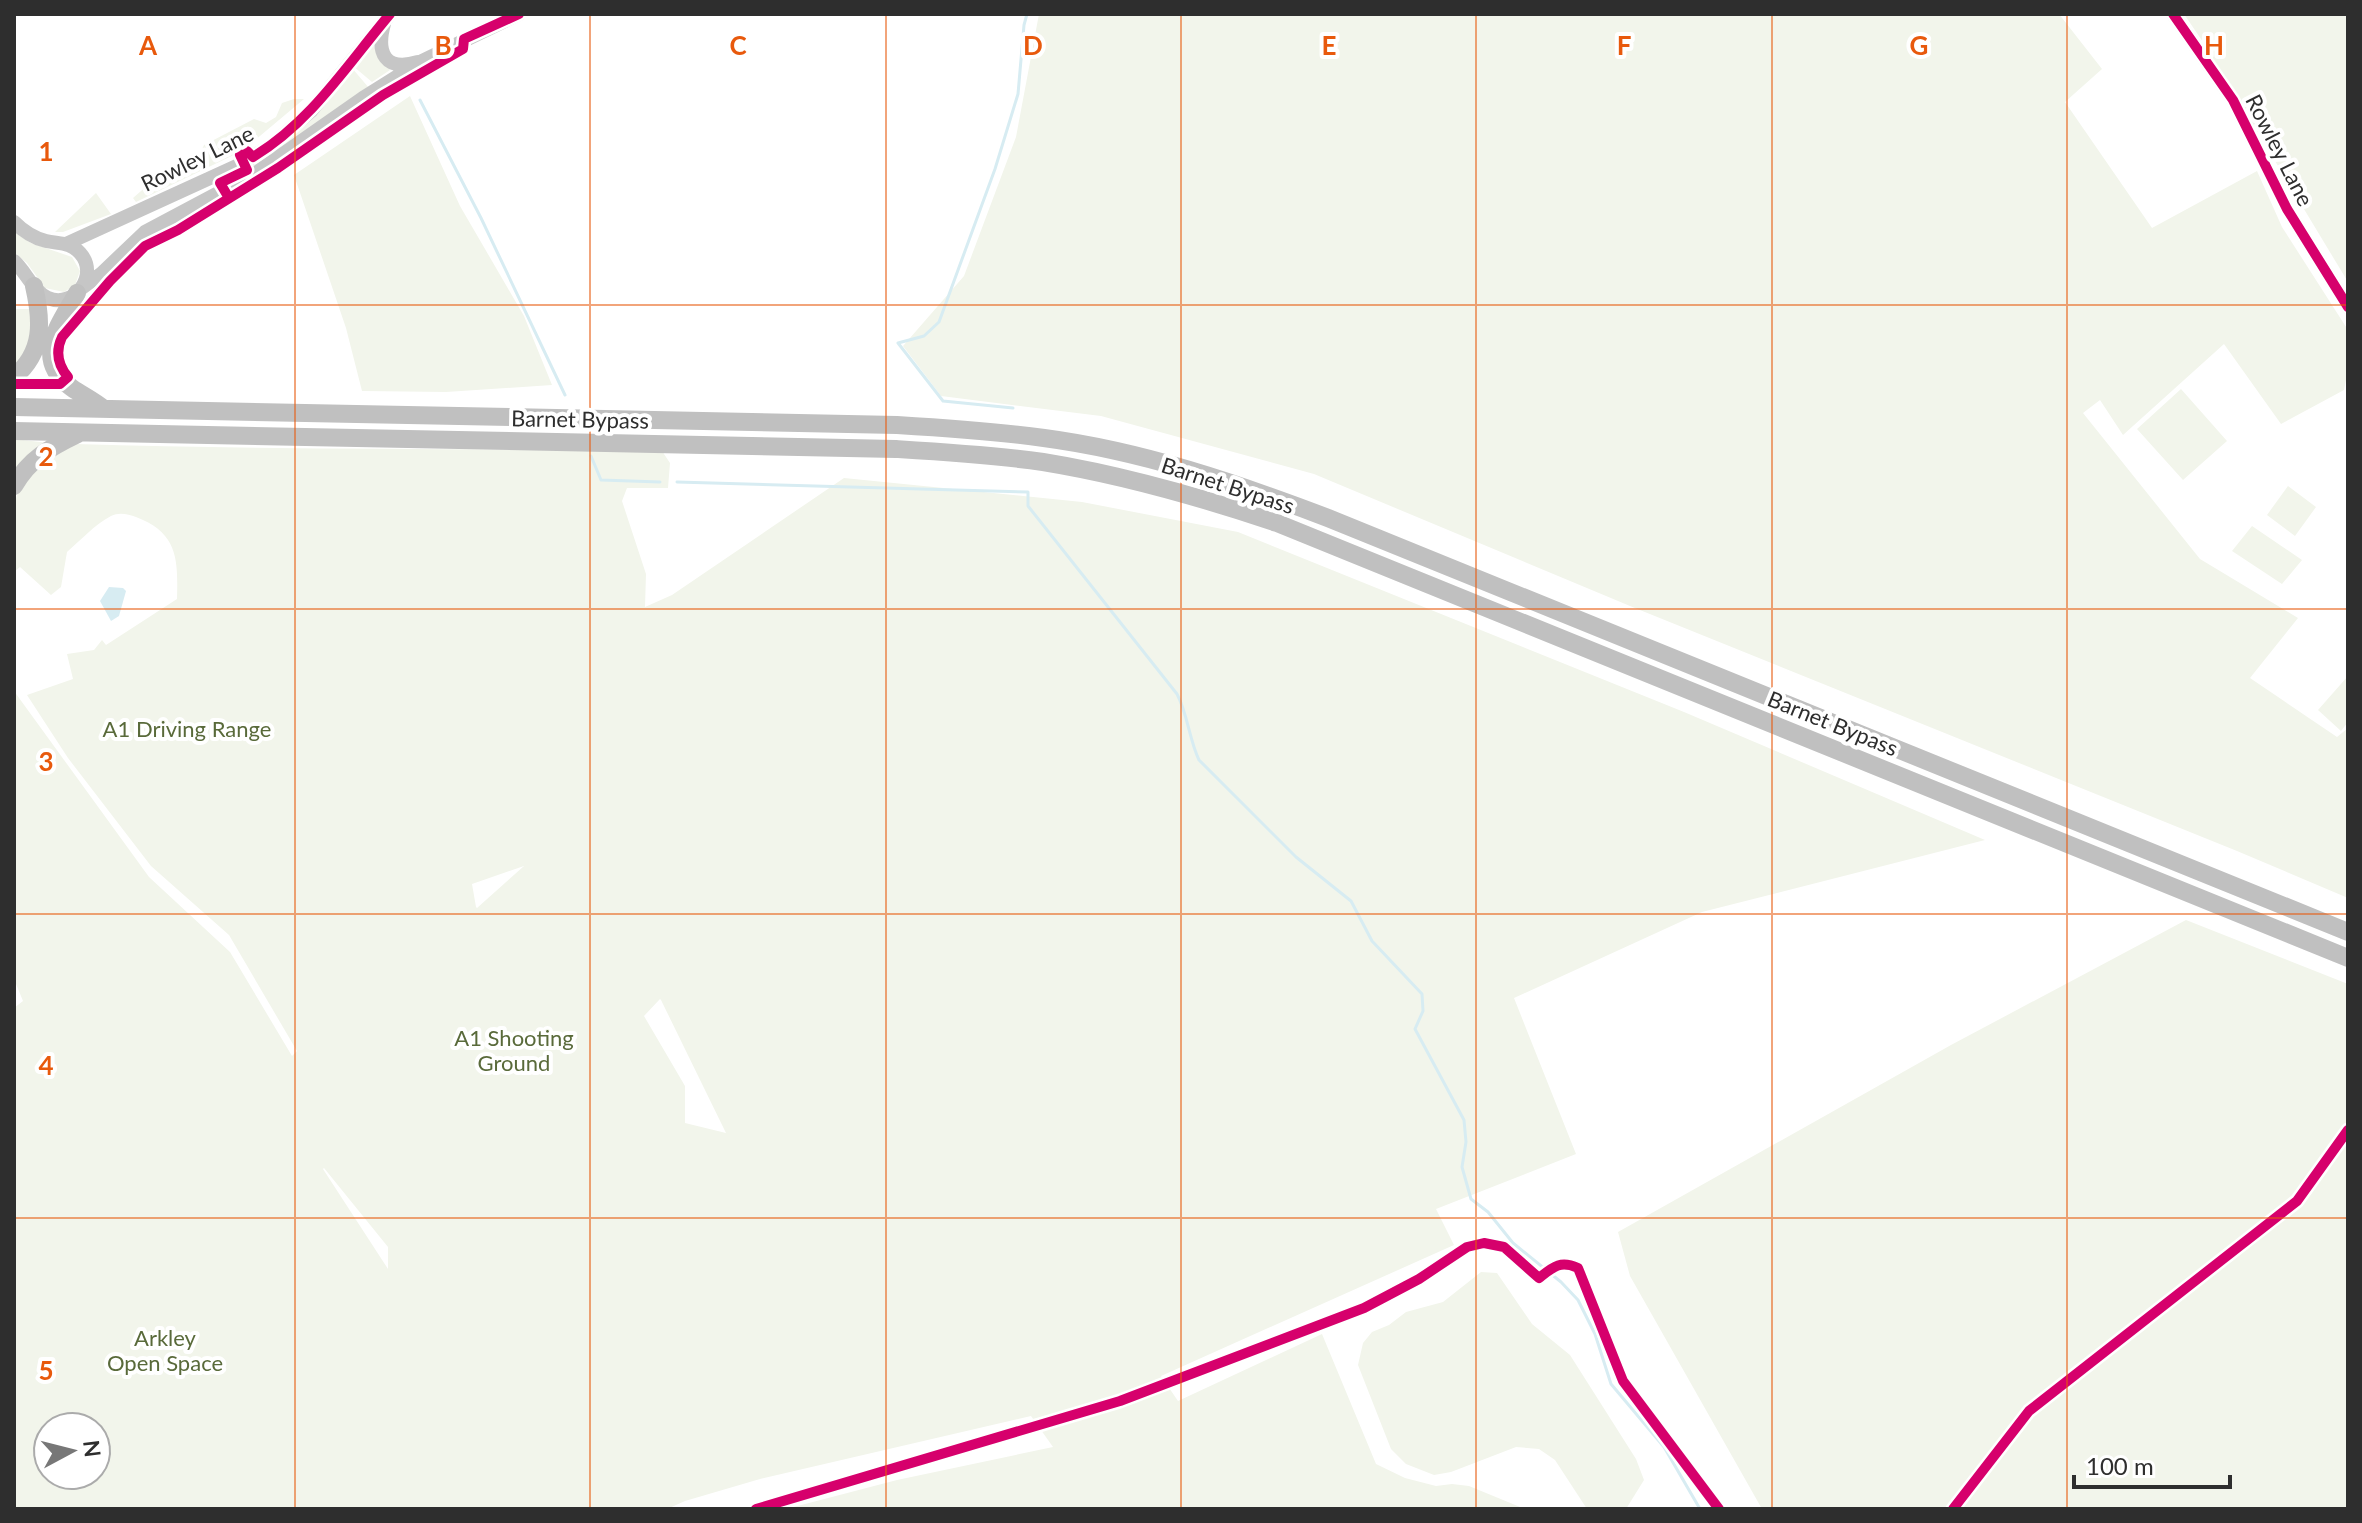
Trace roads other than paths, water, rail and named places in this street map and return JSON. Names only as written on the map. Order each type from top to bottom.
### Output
[{"type":"highway","points":[[14,377],[26,366],[38,342],[40,320],[34,286]]},
{"type":"highway","points":[[80,291],[55,329],[51,343],[53,360],[58,374],[69,386],[104,409]]},
{"type":"highway","name":"Barnet Bypass","points":[[14,407],[897,425],[1046,438],[1120,452],[1189,470],[1313,512],[2348,932]]},
{"type":"highway","name":"Barnet Bypass","points":[[14,431],[896,449],[1028,460],[1114,476],[1183,493],[1277,523],[2348,958]]},
{"type":"highway","points":[[14,486],[23,469],[41,453],[81,432]]},
{"type":"main road","name":"Rowley Lane","points":[[80,291],[145,232],[256,173],[422,61],[519,14]]},
{"type":"main road","name":"Rowley Lane","points":[[68,243],[243,163],[273,144],[311,111],[387,17]]},
{"type":"main road","points":[[387,17],[381,43],[383,54],[389,61],[406,66],[422,61]]},
{"type":"main road","points":[[14,222],[32,236],[45,241],[68,243],[81,254],[87,266],[87,276],[80,291],[69,298],[53,299],[39,293],[14,261]]},
{"type":"street","name":"Rowley Lane","points":[[2173,14],[2233,100],[2287,209],[2348,307]]},
{"type":"waterway","points":[[1013,408],[943,401],[898,343],[924,336],[939,322],[995,169],[1018,94],[1027,14]]},
{"type":"waterway","points":[[420,100],[481,218],[565,395]]},
{"type":"waterway","points":[[591,456],[601,480],[660,482]]},
{"type":"waterway","points":[[677,482],[1028,492],[1028,506],[1177,694],[1199,760],[1296,857],[1351,901],[1372,941],[1422,994],[1423,1011],[1415,1029],[1464,1120],[1466,1142],[1462,1167],[1471,1199],[1488,1212],[1513,1243],[1578,1300],[1595,1334],[1611,1384],[1664,1447],[1700,1509]]},
{"type":"park label","name":"A1 Driving Range","points":[[187,728]]},
{"type":"park label","name":"A1 Shooting Ground","points":[[514,1050]]},
{"type":"park label","name":"Arkley Open Space","points":[[165,1350]]}]
